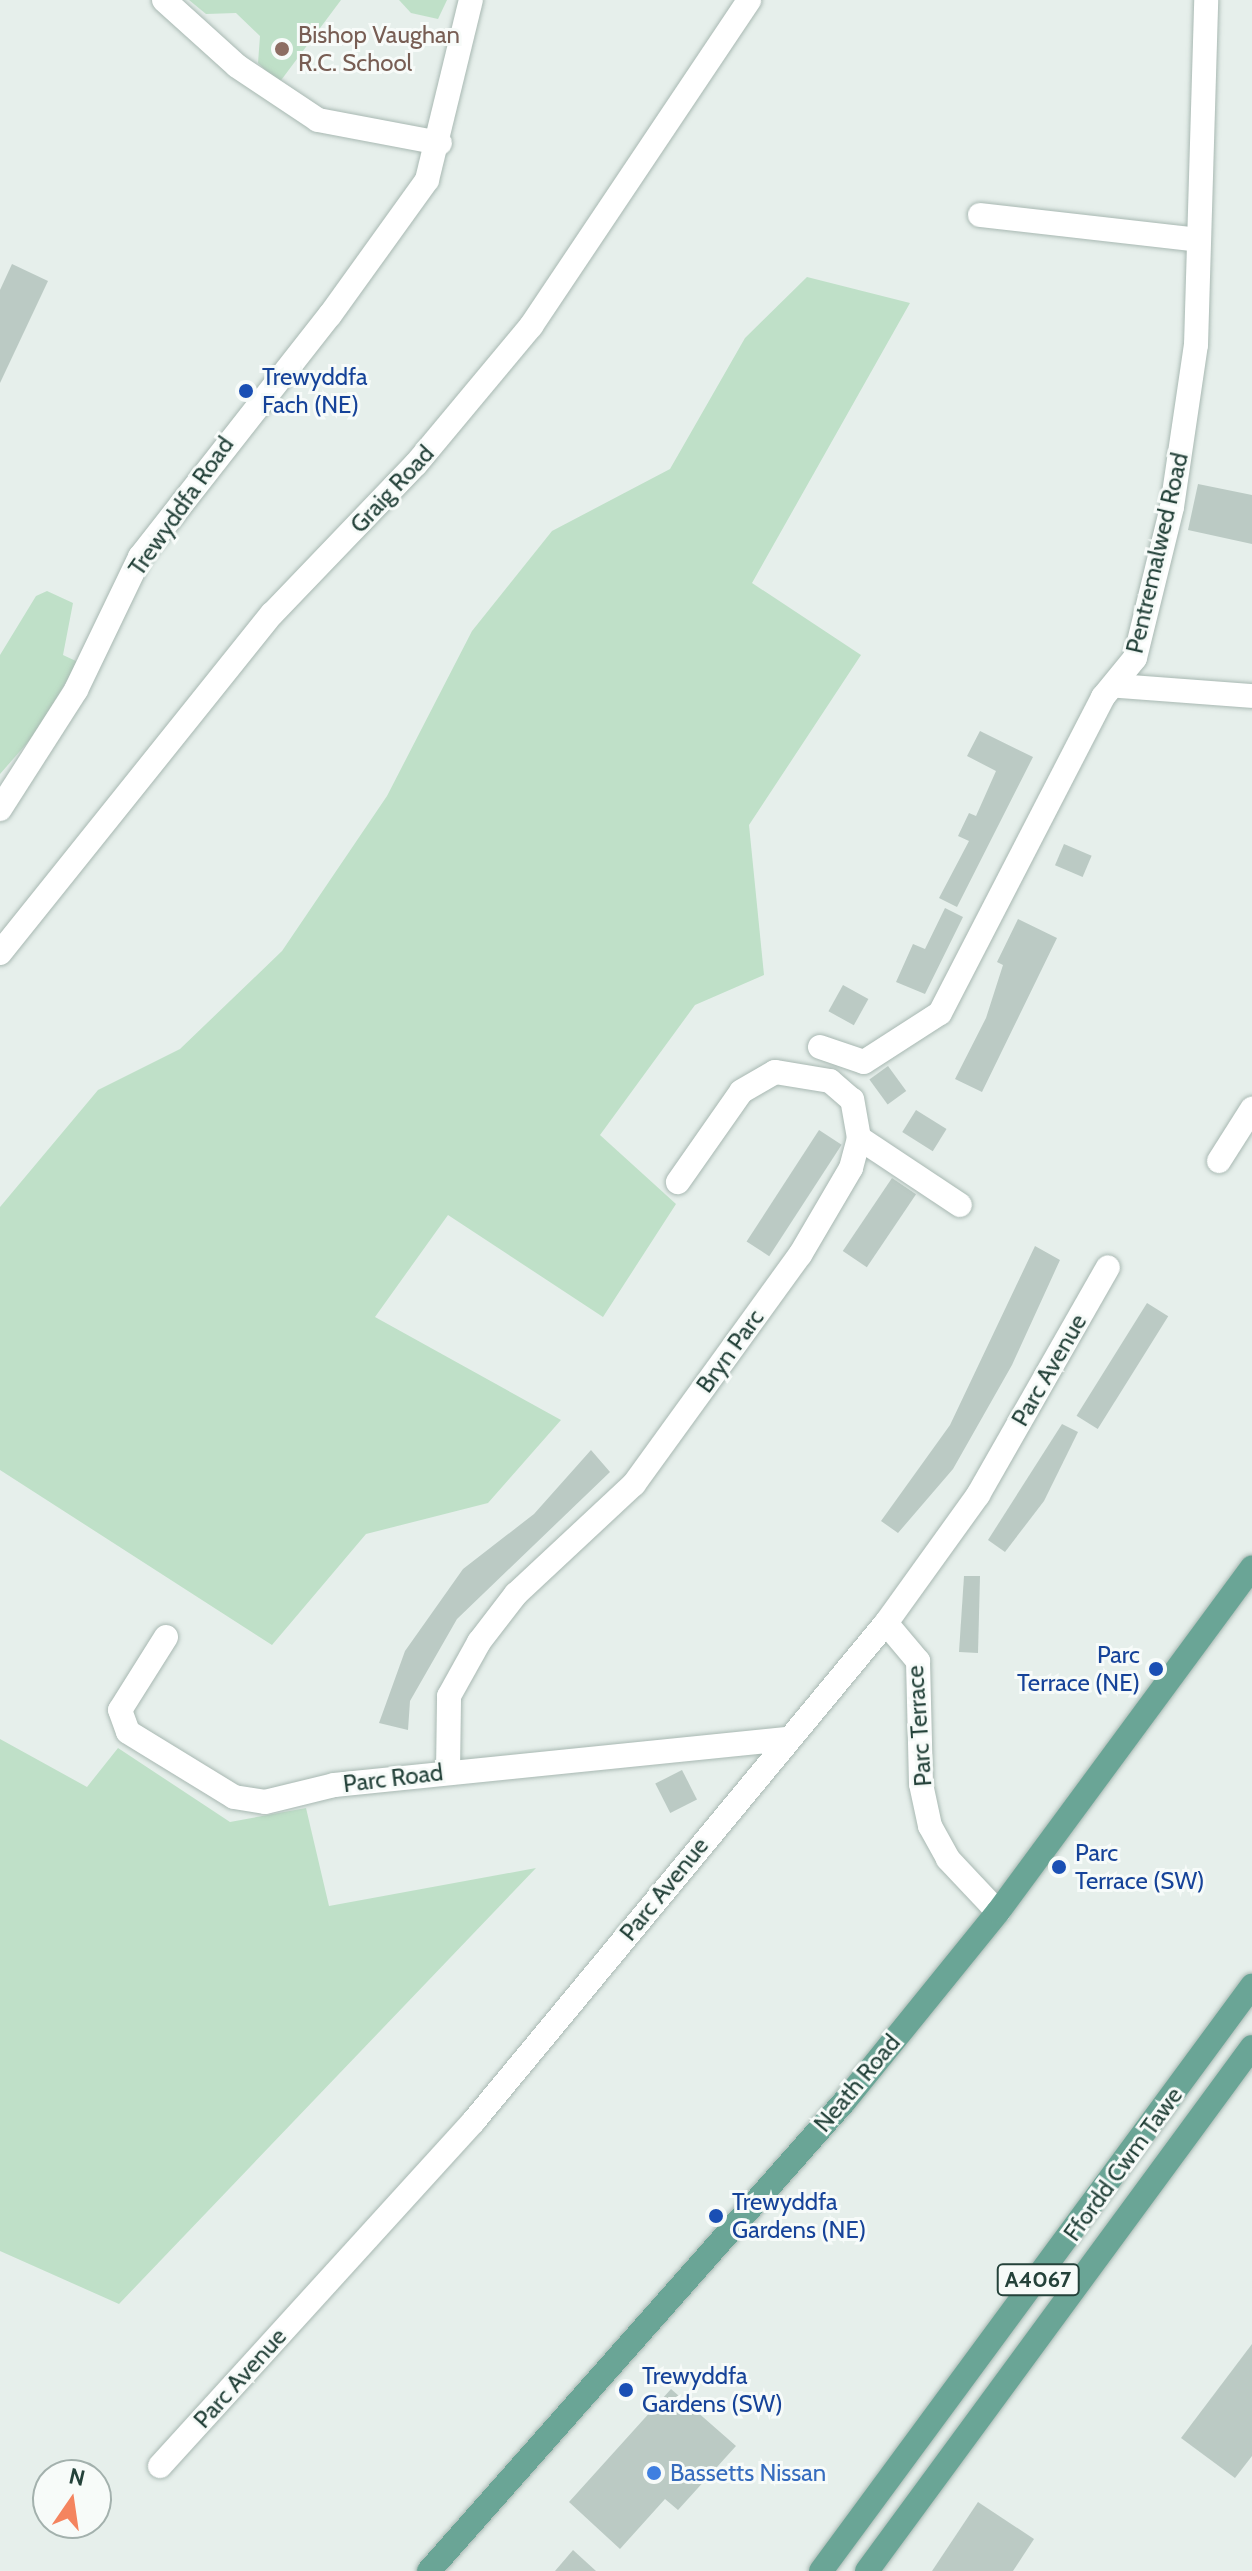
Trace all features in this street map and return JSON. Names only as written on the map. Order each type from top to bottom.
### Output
[{"type":"main road","name":"Neath Road","points":[[429,2571],[682,2290],[998,1912],[1252,1568]]},
{"type":"main road","name":"Ffordd Cwm Tawe","points":[[821,2571],[1252,1986]]},
{"type":"main road","name":"Ffordd Cwm Tawe","points":[[867,2571],[1252,2047]]},
{"type":"street","points":[[164,0],[237,66],[318,120],[440,143]]},
{"type":"street","name":"Trewyddfa Road","points":[[0,809],[76,690],[140,557],[330,315],[427,180],[440,143],[471,0]]},
{"type":"street","name":"Graig Road","points":[[0,953],[272,614],[416,464],[531,326],[749,0]]},
{"type":"street","name":"Pentremalwed Road","points":[[820,1047],[864,1062],[940,1013],[1103,697],[1119,686],[1135,658],[1172,507],[1196,345],[1206,0]]},
{"type":"street","points":[[980,215],[1198,240]]},
{"type":"street","points":[[1119,686],[1252,696]]},
{"type":"street","points":[[678,1182],[741,1092],[775,1072],[830,1081],[852,1100],[859,1138],[960,1205]]},
{"type":"street","points":[[1219,1161],[1252,1109]]},
{"type":"street","name":"Bryn Parc","points":[[448,1772],[449,1696],[479,1642],[516,1594],[634,1484],[800,1255],[851,1168],[859,1138]]},
{"type":"street","name":"Parc Avenue","points":[[160,2466],[473,2122],[886,1623],[978,1495],[1108,1267]]},
{"type":"street","name":"Parc Terrace","points":[[886,1623],[918,1661],[921,1784],[930,1826],[948,1859],[998,1912]]},
{"type":"street","name":"Parc Road","points":[[166,1637],[120,1710],[128,1732],[234,1797],[265,1802],[448,1772],[787,1739]]},
{"type":"green space","name":"Bishop Vaughan R.C. School","points":[[189,0],[341,0],[279,83],[258,63],[260,36],[236,13],[206,14]]},
{"type":"green space","name":"Bishop Vaughan R.C. School","points":[[399,0],[447,0],[438,19],[411,13]]},
{"type":"green space","points":[[807,277],[910,303],[752,583],[861,655],[749,825],[764,975],[695,1005],[600,1135],[676,1204],[603,1317],[448,1215],[375,1317],[561,1420],[488,1503],[366,1534],[272,1645],[0,1470],[0,1207],[98,1090],[180,1049],[282,951],[387,796],[472,631],[552,531],[670,469],[745,338]]},
{"type":"green space","points":[[47,591],[73,603],[63,655],[78,662],[35,734],[0,774],[0,655],[36,596]]},
{"type":"green space","points":[[0,1739],[87,1787],[118,1748],[230,1822],[306,1808],[329,1906],[536,1868],[119,2304],[0,2251]]},
{"type":"building","points":[[12,264],[48,281],[0,383],[0,290]]},
{"type":"building","points":[[1198,484],[1252,495],[1252,544],[1188,530]]},
{"type":"building","points":[[980,731],[1033,757],[957,907],[939,898],[969,841],[958,836],[969,813],[976,816],[996,771],[967,756]]},
{"type":"building","points":[[1064,844],[1092,856],[1083,877],[1055,865]]},
{"type":"building","points":[[945,908],[963,917],[925,994],[896,982],[913,944],[925,949]]},
{"type":"building","points":[[1018,919],[1057,938],[982,1092],[955,1079],[986,1018],[1003,965],[997,962]]},
{"type":"building","points":[[843,985],[868,999],[854,1025],[828,1011]]},
{"type":"building","points":[[888,1066],[906,1091],[888,1105],[869,1080]]},
{"type":"building","points":[[916,1110],[947,1129],[933,1151],[902,1132]]},
{"type":"building","points":[[819,1130],[842,1145],[769,1256],[747,1242]]},
{"type":"building","points":[[892,1178],[916,1194],[867,1267],[843,1251]]},
{"type":"building","points":[[1035,1246],[1060,1260],[1012,1365],[953,1469],[898,1533],[881,1521],[950,1425]]},
{"type":"building","points":[[1147,1303],[1168,1316],[1098,1429],[1077,1416]]},
{"type":"building","points":[[1062,1424],[1078,1432],[1044,1501],[1005,1552],[988,1540]]},
{"type":"building","points":[[591,1450],[610,1472],[457,1619],[410,1701],[408,1730],[379,1723],[405,1651],[463,1569],[534,1514]]},
{"type":"building","points":[[964,1576],[980,1576],[978,1653],[959,1652]]},
{"type":"building","points":[[682,1770],[697,1799],[670,1813],[655,1784]]},
{"type":"building","points":[[1252,2344],[1252,2456],[1235,2478],[1181,2438]]},
{"type":"building","name":"Bassetts Nissan","points":[[671,2389],[736,2446],[678,2510],[665,2499],[620,2549],[569,2502]]},
{"type":"building","points":[[978,2502],[1034,2539],[1013,2571],[932,2571]]},
{"type":"building","points":[[573,2550],[596,2571],[555,2571]]},
{"type":"place","name":"Bishop Vaughan R.C. School","points":[[282,49]]},
{"type":"place","name":"Trewyddfa Fach (NE)","points":[[246,391]]},
{"type":"place","name":"Parc Terrace (NE)","points":[[1156,1669]]},
{"type":"place","name":"Parc Terrace (SW)","points":[[1059,1867]]},
{"type":"place","name":"Trewyddfa Gardens (NE)","points":[[716,2216]]},
{"type":"place","name":"Trewyddfa Gardens (SW)","points":[[626,2390]]},
{"type":"place","name":"Bassetts Nissan","points":[[654,2473]]}]
